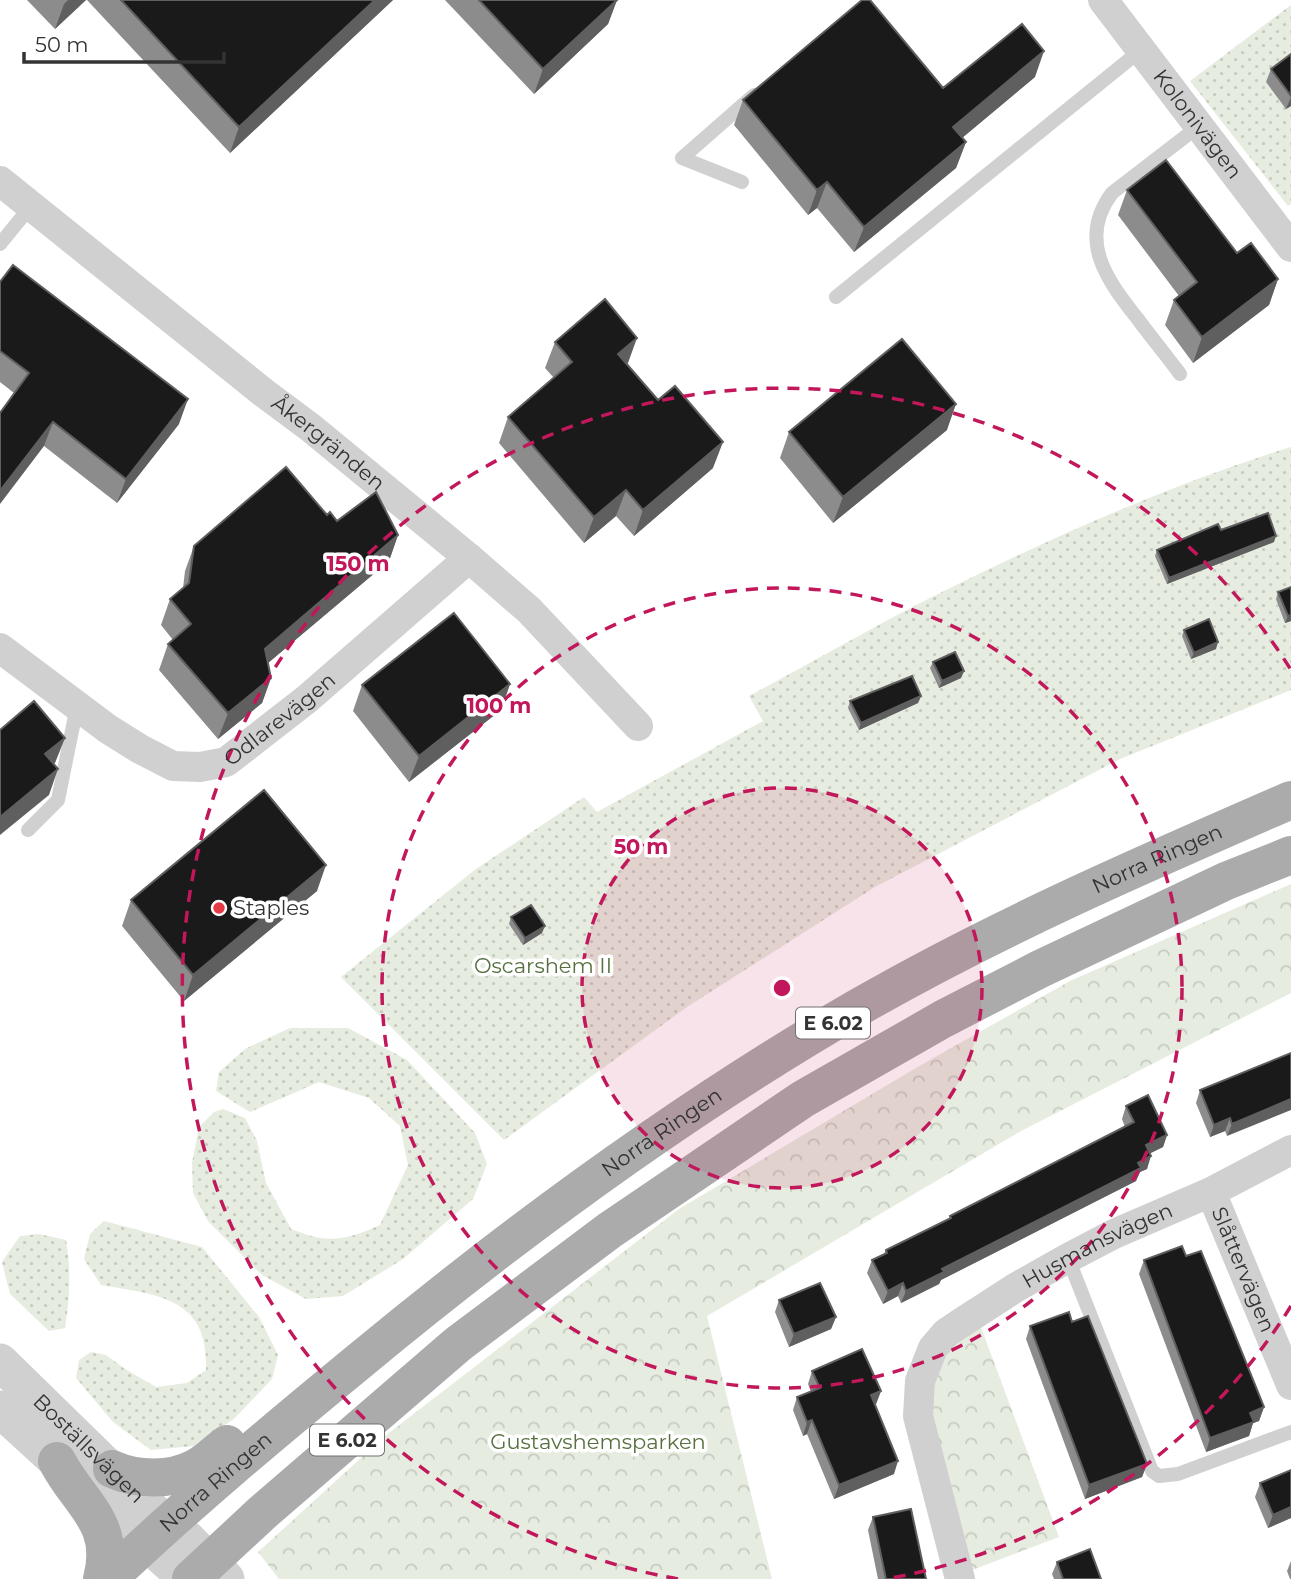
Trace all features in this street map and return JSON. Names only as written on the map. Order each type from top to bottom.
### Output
[{"type":"main road","name":"Norra Ringen","points":[[179,1558],[235,1464],[497,1250],[578,1189],[678,1121],[856,1009],[988,938],[1085,890],[1291,800]]},
{"type":"main road","name":"Norra Ringen","points":[[108,1579],[179,1558],[236,1536],[458,1344],[610,1230],[803,1099],[943,1019],[1028,975],[1226,881],[1291,855]]},
{"type":"main road","points":[[112,1469],[123,1475],[150,1477],[192,1470],[298,1385],[340,1377]]},
{"type":"main road","points":[[57,1461],[66,1480],[94,1513],[102,1528],[106,1547],[103,1579]]},
{"type":"street","name":"Kolonivägen","points":[[1103,0],[1291,247]]},
{"type":"street","name":"Åkergränden","points":[[0,181],[469,558],[529,610],[638,726]]},
{"type":"street","name":"Odlarevägen","points":[[0,648],[119,736],[173,766],[200,767],[226,762],[318,691],[469,558]]},
{"type":"street","name":"Husmansvägen","points":[[960,1579],[918,1416],[918,1395],[933,1348],[946,1333],[1015,1288],[1068,1258],[1114,1234],[1211,1192],[1291,1150]]},
{"type":"street","name":"Slåttervägen","points":[[1211,1192],[1291,1385]]},
{"type":"street","name":"Boställsvägen","points":[[0,1362],[112,1469],[179,1558]]},
{"type":"street","name":"Boställsvägen","points":[[0,1409],[57,1461],[76,1471],[179,1558]]},
{"type":"lane","points":[[836,297],[1141,50]]},
{"type":"lane","points":[[742,182],[682,158],[762,88]]},
{"type":"lane","points":[[1180,374],[1114,289],[1101,266],[1097,226],[1101,208],[1112,193],[1199,126]]},
{"type":"lane","points":[[0,244],[31,206]]},
{"type":"lane","points":[[28,830],[58,800],[77,706]]},
{"type":"lane","points":[[1068,1258],[1152,1471],[1159,1476],[1178,1474],[1291,1432]]},
{"type":"green space","points":[[1291,5],[1291,204],[1288,206],[1190,81]]},
{"type":"green space","name":"Oscarshem II","points":[[1291,447],[1291,690],[1120,759],[875,887],[687,1007],[504,1140],[341,977],[476,869],[584,797],[597,812],[763,721],[749,696],[921,603],[1030,550],[1159,494]]},
{"type":"green space","name":"Gustavshemsparken","points":[[1291,884],[1291,993],[1021,1131],[707,1316],[772,1579],[279,1579],[258,1552],[385,1436],[679,1209],[921,1065],[1070,981]]},
{"type":"green space","points":[[290,1028],[348,1028],[407,1060],[475,1133],[487,1164],[473,1199],[403,1259],[343,1296],[306,1299],[262,1275],[208,1221],[193,1193],[192,1163],[199,1127],[214,1112],[223,1109],[245,1118],[257,1141],[266,1183],[291,1229],[315,1237],[336,1239],[380,1225],[408,1165],[400,1126],[369,1098],[319,1082],[250,1112],[216,1091],[219,1072],[245,1049]]},
{"type":"green space","points":[[104,1221],[202,1247],[259,1317],[278,1355],[272,1379],[235,1418],[194,1446],[151,1450],[113,1422],[76,1378],[79,1360],[91,1352],[106,1355],[156,1387],[187,1383],[206,1370],[205,1346],[199,1327],[189,1314],[160,1297],[101,1285],[84,1259],[90,1234]]},
{"type":"green space","points":[[39,1234],[66,1240],[69,1284],[65,1328],[49,1331],[10,1294],[2,1262],[20,1236]]},
{"type":"green space","points":[[976,1314],[1059,1537],[959,1575],[921,1432],[946,1333]]},
{"type":"building","points":[[121,0],[375,0],[239,127]]},
{"type":"building","points":[[479,0],[617,0],[543,69]]},
{"type":"building","points":[[862,0],[870,0],[943,88],[1022,24],[1044,51],[953,127],[966,142],[864,227],[827,182],[817,190],[743,100]]},
{"type":"building","points":[[1291,54],[1291,96],[1271,69]]},
{"type":"building","points":[[1166,160],[1237,253],[1251,243],[1278,279],[1202,337],[1174,300],[1197,282],[1127,190]]},
{"type":"building","points":[[13,265],[188,399],[126,479],[53,422],[0,491],[0,413],[29,373],[0,351],[0,282]]},
{"type":"building","points":[[605,299],[637,338],[618,354],[658,400],[675,386],[723,442],[643,510],[626,490],[594,517],[508,417],[572,362],[555,342]]},
{"type":"building","points":[[902,339],[956,404],[843,497],[789,432]]},
{"type":"building","points":[[286,467],[327,515],[330,512],[337,521],[376,492],[398,535],[265,649],[271,678],[228,713],[168,644],[191,624],[170,599],[189,583],[194,546]]},
{"type":"building","points":[[1268,513],[1276,536],[1169,578],[1157,550],[1218,524],[1221,530]]},
{"type":"building","points":[[1291,587],[1291,615],[1288,616],[1278,592]]},
{"type":"building","points":[[454,613],[510,684],[419,756],[362,685]]},
{"type":"building","points":[[1209,619],[1218,642],[1194,653],[1184,630]]},
{"type":"building","points":[[955,652],[964,671],[942,681],[933,662]]},
{"type":"building","points":[[912,676],[921,696],[861,723],[850,701]]},
{"type":"building","points":[[34,701],[65,738],[45,754],[58,769],[0,817],[0,730]]},
{"type":"building","name":"Staples","points":[[264,790],[326,865],[193,975],[131,900]]},
{"type":"building","points":[[531,905],[545,926],[525,938],[511,917]]},
{"type":"building","points":[[1291,1053],[1291,1099],[1232,1124],[1230,1118],[1214,1125],[1200,1090]]},
{"type":"building","points":[[1148,1095],[1167,1135],[1146,1145],[1151,1156],[1138,1163],[1141,1168],[942,1269],[944,1272],[906,1291],[903,1283],[888,1291],[872,1260],[887,1253],[886,1250],[951,1218],[950,1216],[1134,1122],[1126,1106]]},
{"type":"building","points":[[1182,1246],[1186,1256],[1201,1251],[1264,1407],[1250,1413],[1254,1422],[1210,1438],[1144,1260]]},
{"type":"building","points":[[820,1283],[836,1317],[794,1334],[779,1300]]},
{"type":"building","points":[[1069,1312],[1072,1322],[1088,1316],[1147,1464],[1089,1485],[1030,1326]]},
{"type":"building","points":[[862,1349],[881,1391],[871,1395],[898,1461],[839,1485],[812,1420],[807,1422],[797,1397],[820,1388],[812,1371]]},
{"type":"building","points":[[1291,1470],[1291,1507],[1273,1515],[1260,1483]]},
{"type":"building","points":[[911,1509],[926,1579],[886,1579],[873,1517]]},
{"type":"building","points":[[1090,1549],[1101,1579],[1063,1579],[1057,1562]]},
{"type":"place","name":"Staples","points":[[219,908]]}]
